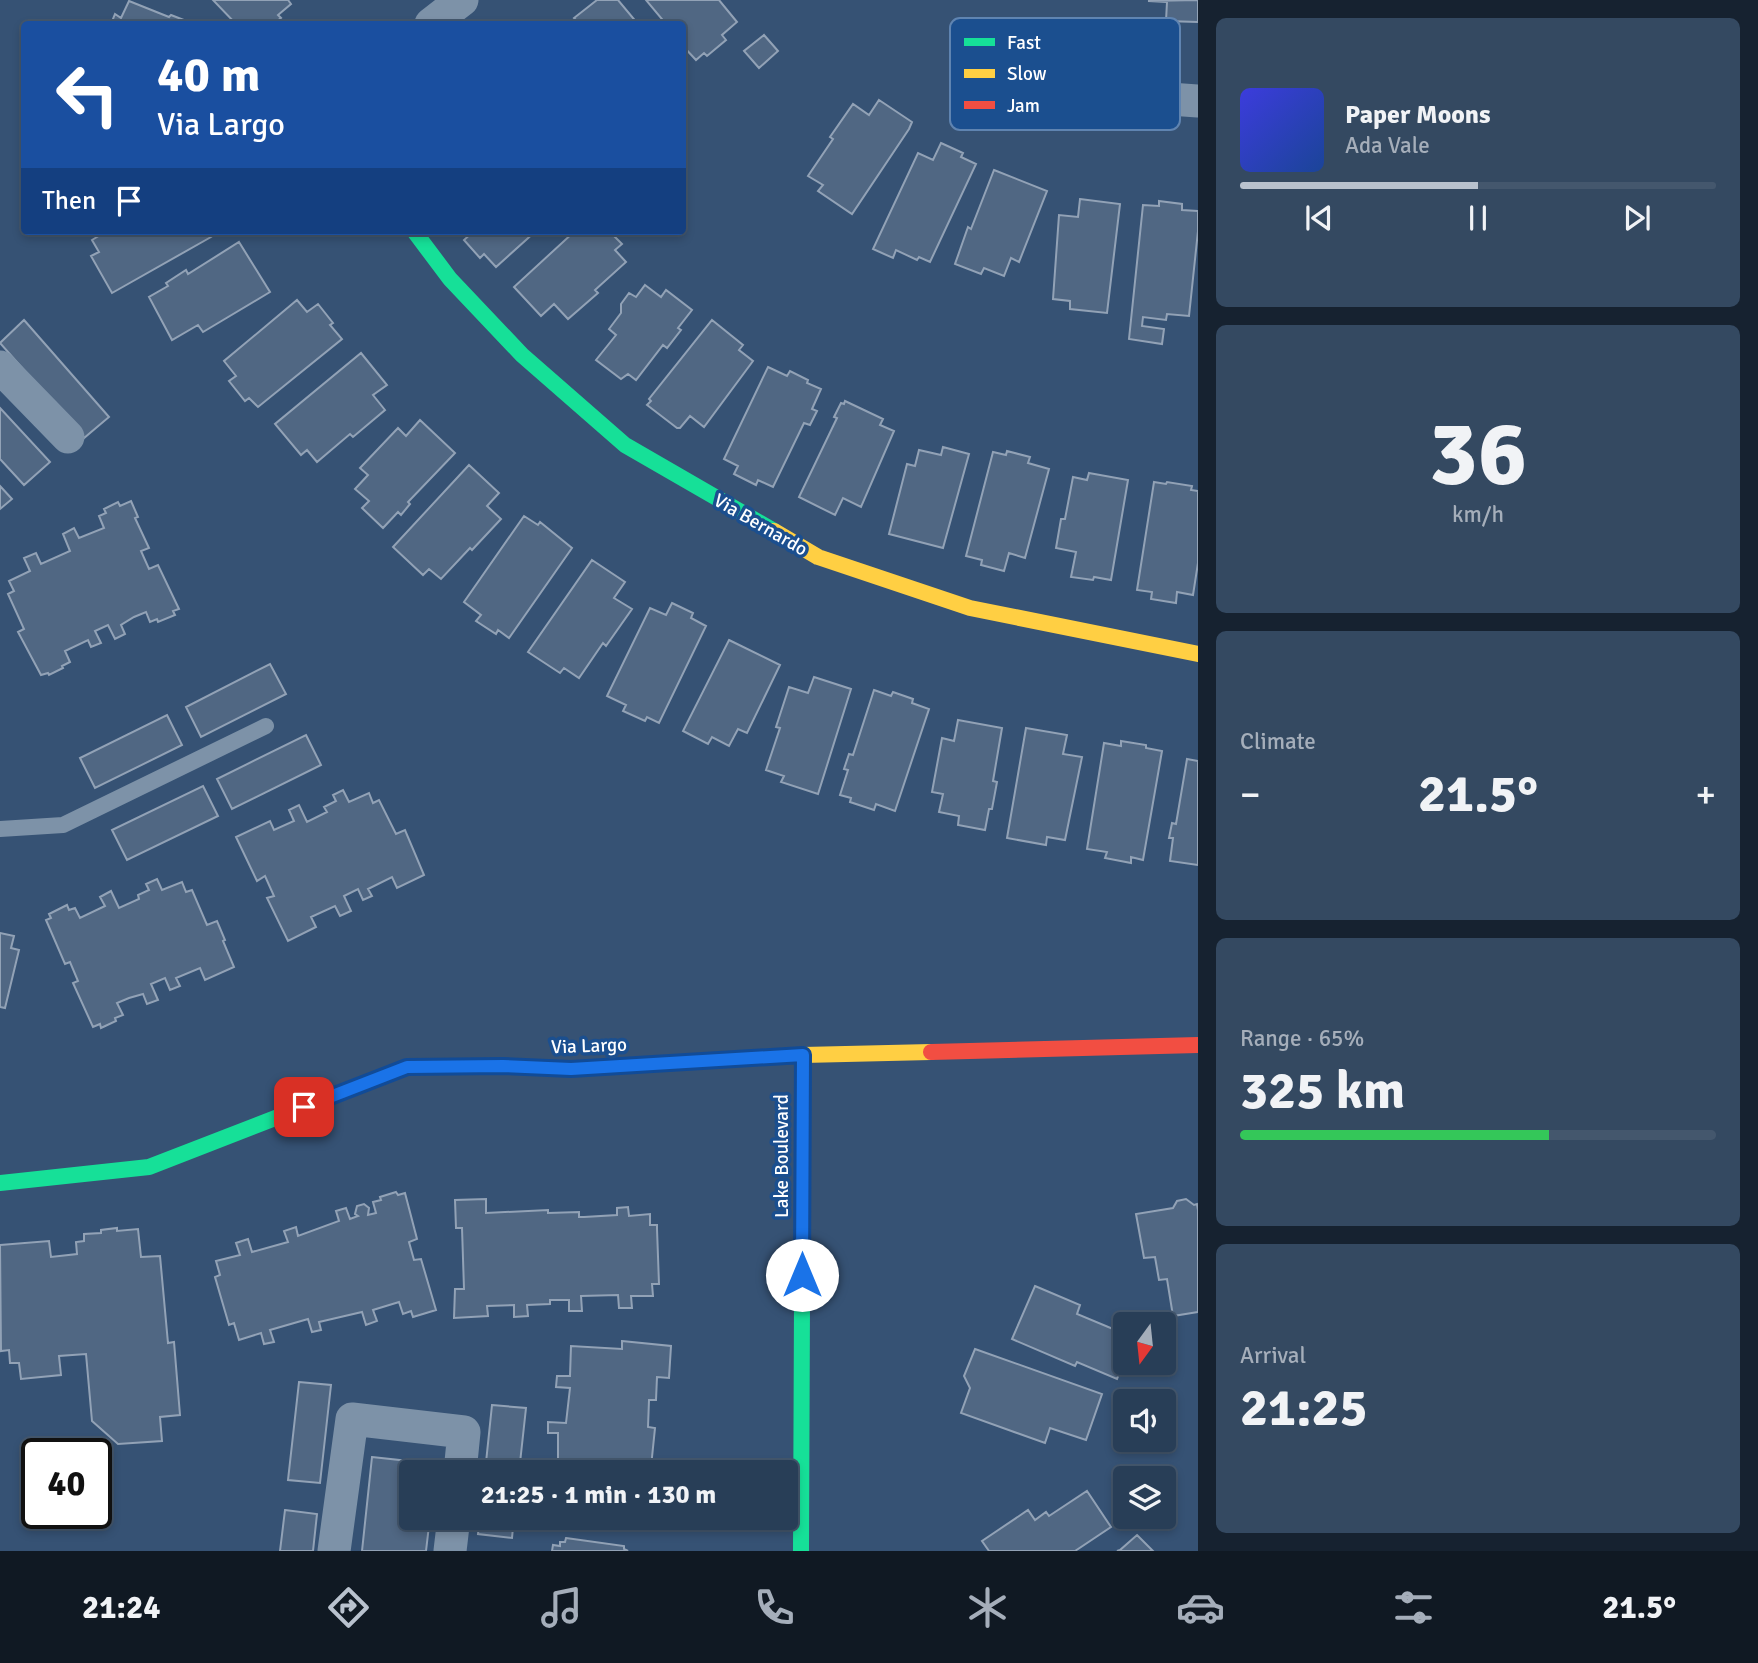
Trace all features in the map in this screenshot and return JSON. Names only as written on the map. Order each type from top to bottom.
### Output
[{"type":"street","points":[[435,21],[461,0]]},
{"type":"street","points":[[1180,100],[1198,101]]},
{"type":"street","name":"Via Bernardo","points":[[417,235],[450,279],[522,355],[625,445],[818,557],[971,608],[1198,654]]},
{"type":"street","points":[[0,367],[68,437]]},
{"type":"street","name":"Via Largo","points":[[0,1183],[149,1167],[407,1067],[503,1066],[571,1069],[803,1055],[1198,1045]]},
{"type":"street","name":"Lake Boulevard","points":[[801,1551],[803,1055]]},
{"type":"street","points":[[334,1551],[352,1419],[464,1432],[461,1460]]},
{"type":"street","points":[[450,1551],[452,1530]]},
{"type":"lane","points":[[0,829],[63,825],[266,726]]},
{"type":"building","points":[[213,0],[288,0],[291,4],[278,15],[281,18],[277,21],[233,21]]},
{"type":"building","points":[[597,0],[618,0],[636,21],[577,21],[574,18]]},
{"type":"building","points":[[646,0],[719,0],[737,22],[722,35],[726,40],[707,56],[704,53],[696,60],[686,49],[686,21],[664,21]]},
{"type":"building","points":[[1198,0],[1198,22],[1166,18],[1167,2],[1148,1]]},
{"type":"building","points":[[129,1],[186,21],[112,21],[115,14],[121,18]]},
{"type":"building","points":[[764,35],[778,51],[759,68],[744,51]]},
{"type":"building","points":[[879,100],[912,122],[852,214],[818,191],[823,185],[808,176],[853,104],[869,115]]},
{"type":"building","points":[[941,143],[963,153],[961,157],[976,164],[930,262],[919,257],[917,260],[896,250],[893,258],[873,249],[918,153],[933,160]]},
{"type":"building","points":[[994,170],[1047,191],[1019,262],[1011,258],[1004,276],[984,268],[981,274],[955,264],[968,227],[971,229]]},
{"type":"building","points":[[1080,199],[1120,204],[1107,313],[1070,309],[1070,301],[1053,299],[1059,215],[1078,217]]},
{"type":"building","points":[[1159,201],[1182,204],[1182,210],[1198,211],[1189,316],[1167,314],[1166,320],[1143,317],[1142,326],[1164,329],[1162,344],[1129,339],[1143,205],[1159,206]]},
{"type":"building","points":[[100,235],[211,237],[112,293],[91,256],[99,252],[92,240]]},
{"type":"building","points":[[470,235],[532,235],[496,267],[484,254],[480,258],[464,240]]},
{"type":"building","points":[[571,235],[613,235],[622,244],[615,250],[626,262],[595,290],[598,293],[568,319],[554,304],[541,316],[514,287]]},
{"type":"building","points":[[239,242],[270,292],[203,332],[198,325],[172,340],[149,297],[168,286],[166,283],[186,270],[188,274]]},
{"type":"building","points":[[645,285],[661,297],[666,290],[692,310],[667,348],[663,345],[636,380],[628,374],[621,379],[596,360],[616,335],[609,329],[621,313],[621,304],[629,293],[636,297]]},
{"type":"building","points":[[297,300],[307,312],[318,304],[342,339],[258,407],[249,398],[245,401],[229,381],[236,376],[224,361]]},
{"type":"building","points":[[24,320],[109,417],[84,438],[0,343]]},
{"type":"building","points":[[712,320],[743,345],[739,350],[753,361],[704,427],[690,416],[677,428],[647,405]]},
{"type":"building","points":[[361,353],[387,385],[373,395],[385,410],[353,437],[350,434],[317,462],[307,450],[301,455],[275,424]]},
{"type":"building","points":[[768,367],[787,376],[790,371],[821,389],[812,409],[817,411],[810,425],[804,423],[773,487],[758,480],[756,485],[734,474],[738,466],[724,459]]},
{"type":"building","points":[[845,401],[883,419],[880,425],[894,431],[861,507],[843,498],[835,515],[799,497],[837,418],[834,417],[841,403],[844,404]]},
{"type":"building","points":[[0,408],[50,462],[24,485],[0,459]]},
{"type":"building","points":[[420,420],[455,453],[408,502],[410,504],[401,515],[398,512],[383,528],[362,508],[369,501],[355,489],[368,475],[360,468],[398,428],[406,436]]},
{"type":"building","points":[[943,447],[969,454],[943,548],[889,534],[907,464],[915,466],[919,450],[941,455]]},
{"type":"building","points":[[1007,451],[1030,457],[1028,463],[1049,469],[1025,558],[1009,553],[1004,571],[981,565],[982,560],[966,556],[993,452],[1006,455]]},
{"type":"building","points":[[469,465],[499,493],[487,506],[501,519],[441,579],[429,569],[423,575],[393,547]]},
{"type":"building","points":[[1089,473],[1128,480],[1111,580],[1071,577],[1076,552],[1056,548],[1073,477],[1087,480]]},
{"type":"building","points":[[1154,482],[1192,486],[1191,490],[1198,491],[1198,563],[1193,595],[1177,592],[1176,603],[1151,599],[1152,592],[1137,590]]},
{"type":"building","points":[[0,486],[12,499],[0,509]]},
{"type":"building","points":[[131,501],[138,517],[135,518],[149,548],[141,551],[149,569],[158,565],[179,609],[173,611],[175,615],[158,622],[157,619],[150,622],[146,612],[134,617],[121,625],[125,634],[115,639],[108,625],[95,631],[101,643],[91,647],[88,640],[65,651],[70,662],[49,675],[41,675],[18,632],[24,629],[8,594],[14,591],[9,581],[30,571],[24,558],[36,553],[41,564],[70,551],[63,534],[74,528],[79,538],[104,528],[99,516],[106,513],[104,509],[118,502],[120,506]]},
{"type":"building","points":[[524,516],[538,525],[540,522],[572,548],[509,638],[498,630],[496,634],[476,621],[481,615],[464,602]]},
{"type":"building","points":[[592,560],[625,582],[614,598],[632,609],[606,646],[603,643],[579,678],[564,668],[560,673],[528,652]]},
{"type":"building","points":[[672,603],[693,613],[691,618],[706,626],[659,723],[647,717],[645,721],[623,711],[626,705],[607,696],[650,608],[666,615]]},
{"type":"building","points":[[729,640],[780,665],[747,733],[738,729],[729,746],[712,737],[708,744],[683,731]]},
{"type":"building","points":[[270,664],[286,694],[201,737],[186,707]]},
{"type":"building","points":[[814,677],[851,689],[818,794],[781,782],[784,776],[766,770],[780,728],[776,727],[789,687],[808,693]]},
{"type":"building","points":[[874,690],[891,696],[893,692],[913,699],[912,703],[929,709],[895,811],[876,804],[874,810],[850,802],[851,798],[840,795],[848,770],[844,769],[849,754],[853,755]]},
{"type":"building","points":[[167,715],[182,745],[95,788],[80,758]]},
{"type":"building","points":[[958,720],[1002,728],[993,781],[997,782],[985,830],[958,825],[959,816],[939,812],[943,794],[932,792],[942,738],[954,741]]},
{"type":"building","points":[[1026,728],[1067,735],[1063,754],[1082,757],[1065,840],[1047,837],[1046,845],[1007,838]]},
{"type":"building","points":[[306,735],[321,765],[232,809],[217,779]]},
{"type":"building","points":[[1121,741],[1162,751],[1143,860],[1131,857],[1131,863],[1105,858],[1107,852],[1087,849],[1104,743],[1121,746]]},
{"type":"building","points":[[1187,759],[1198,761],[1198,865],[1170,861],[1173,838],[1169,838],[1172,823],[1176,824]]},
{"type":"building","points":[[203,786],[218,816],[127,860],[112,830]]},
{"type":"building","points":[[343,790],[349,802],[369,793],[373,803],[379,800],[396,834],[405,830],[424,875],[397,888],[392,877],[368,889],[372,896],[363,900],[358,889],[344,896],[351,911],[340,916],[335,906],[311,917],[316,927],[288,941],[267,898],[274,896],[265,876],[257,881],[236,837],[270,821],[274,830],[294,821],[289,810],[299,805],[307,822],[327,812],[324,807],[336,801],[333,795]]},
{"type":"building","points":[[157,879],[162,890],[182,882],[186,892],[192,890],[207,925],[217,921],[234,967],[205,980],[200,968],[176,978],[180,986],[170,990],[165,978],[151,984],[158,1000],[147,1004],[143,994],[129,998],[117,1003],[123,1015],[115,1018],[116,1021],[101,1028],[100,1024],[93,1027],[73,983],[78,981],[70,962],[65,964],[46,920],[51,918],[49,914],[67,905],[69,910],[75,908],[80,918],[105,906],[100,897],[111,891],[119,908],[139,899],[138,895],[149,890],[146,884]]},
{"type":"building","points":[[0,933],[14,936],[11,948],[19,950],[5,1008],[0,1007]]},
{"type":"building","points":[[396,1192],[398,1195],[405,1193],[417,1239],[409,1242],[414,1260],[421,1259],[436,1310],[413,1317],[411,1311],[403,1314],[399,1302],[373,1310],[377,1321],[366,1325],[362,1312],[319,1322],[321,1330],[312,1332],[308,1319],[270,1330],[274,1342],[264,1344],[261,1333],[239,1340],[234,1323],[229,1325],[215,1277],[220,1275],[216,1261],[240,1255],[236,1243],[248,1239],[252,1252],[288,1242],[284,1231],[296,1227],[298,1236],[339,1221],[336,1211],[346,1208],[350,1219],[358,1216],[355,1214],[357,1206],[364,1204],[369,1208],[368,1215],[376,1213],[373,1202]]},
{"type":"building","points":[[486,1199],[486,1213],[548,1210],[548,1213],[579,1212],[579,1217],[584,1217],[617,1215],[617,1208],[628,1207],[629,1216],[650,1214],[650,1225],[657,1225],[659,1284],[652,1284],[653,1296],[631,1296],[632,1308],[619,1308],[618,1295],[581,1296],[582,1311],[569,1311],[569,1300],[550,1300],[550,1304],[527,1305],[528,1316],[514,1317],[514,1305],[487,1306],[488,1316],[454,1318],[455,1289],[464,1289],[462,1228],[456,1228],[455,1200]]},
{"type":"building","points":[[1186,1199],[1194,1205],[1197,1204],[1198,1312],[1176,1316],[1176,1312],[1172,1312],[1167,1279],[1159,1280],[1155,1257],[1144,1258],[1136,1214],[1173,1208],[1177,1201]]},
{"type":"building","points":[[138,1229],[141,1257],[160,1256],[168,1343],[174,1342],[180,1415],[160,1417],[162,1441],[118,1444],[92,1421],[86,1354],[59,1356],[61,1375],[21,1379],[19,1363],[10,1363],[9,1350],[1,1351],[0,1245],[49,1241],[51,1257],[77,1254],[76,1242],[84,1241],[84,1234],[101,1233],[101,1230]]},
{"type":"building","points":[[1035,1286],[1080,1305],[1077,1314],[1113,1329],[1113,1376],[1118,1376],[1117,1379],[1077,1362],[1075,1366],[1012,1339]]},
{"type":"building","points":[[622,1341],[671,1346],[669,1378],[657,1377],[656,1400],[649,1400],[648,1427],[655,1428],[652,1460],[558,1460],[558,1433],[548,1433],[548,1422],[566,1423],[570,1388],[556,1387],[557,1376],[570,1376],[571,1346],[622,1349]]},
{"type":"building","points":[[975,1349],[1102,1394],[1086,1440],[1050,1428],[1045,1443],[961,1413],[970,1388],[964,1376]]},
{"type":"building","points":[[299,1382],[331,1385],[320,1483],[288,1480]]},
{"type":"building","points":[[492,1405],[526,1408],[520,1460],[486,1460]]},
{"type":"building","points":[[372,1457],[399,1460],[399,1530],[428,1530],[426,1551],[362,1551]]},
{"type":"building","points":[[1087,1491],[1111,1527],[1075,1551],[989,1551],[982,1541],[1028,1510],[1035,1520],[1046,1512],[1049,1516]]},
{"type":"building","points":[[285,1510],[317,1514],[313,1551],[280,1551]]},
{"type":"building","points":[[478,1530],[513,1530],[512,1538],[478,1534]]},
{"type":"building","points":[[1137,1535],[1153,1551],[1117,1551],[1120,1550]]},
{"type":"building","points":[[566,1538],[624,1546],[628,1551],[552,1551],[553,1545],[560,1546],[560,1542],[565,1542]]},
{"type":"traffic: fast","points":[[417,235],[450,279],[522,355],[625,445],[774,531]]},
{"type":"traffic: fast","points":[[801,1551],[803,1055]]},
{"type":"traffic: fast","points":[[0,1183],[149,1167],[381,1077]]},
{"type":"traffic: slow","points":[[774,531],[818,557],[970,608],[1198,654]]},
{"type":"traffic: slow","points":[[381,1077],[407,1067],[503,1066],[571,1069],[803,1055],[931,1052]]},
{"type":"traffic: jam","points":[[931,1052],[1198,1045]]},
{"type":"route","points":[[304,1107],[407,1067],[503,1066],[571,1069],[803,1055],[802,1275]]}]
